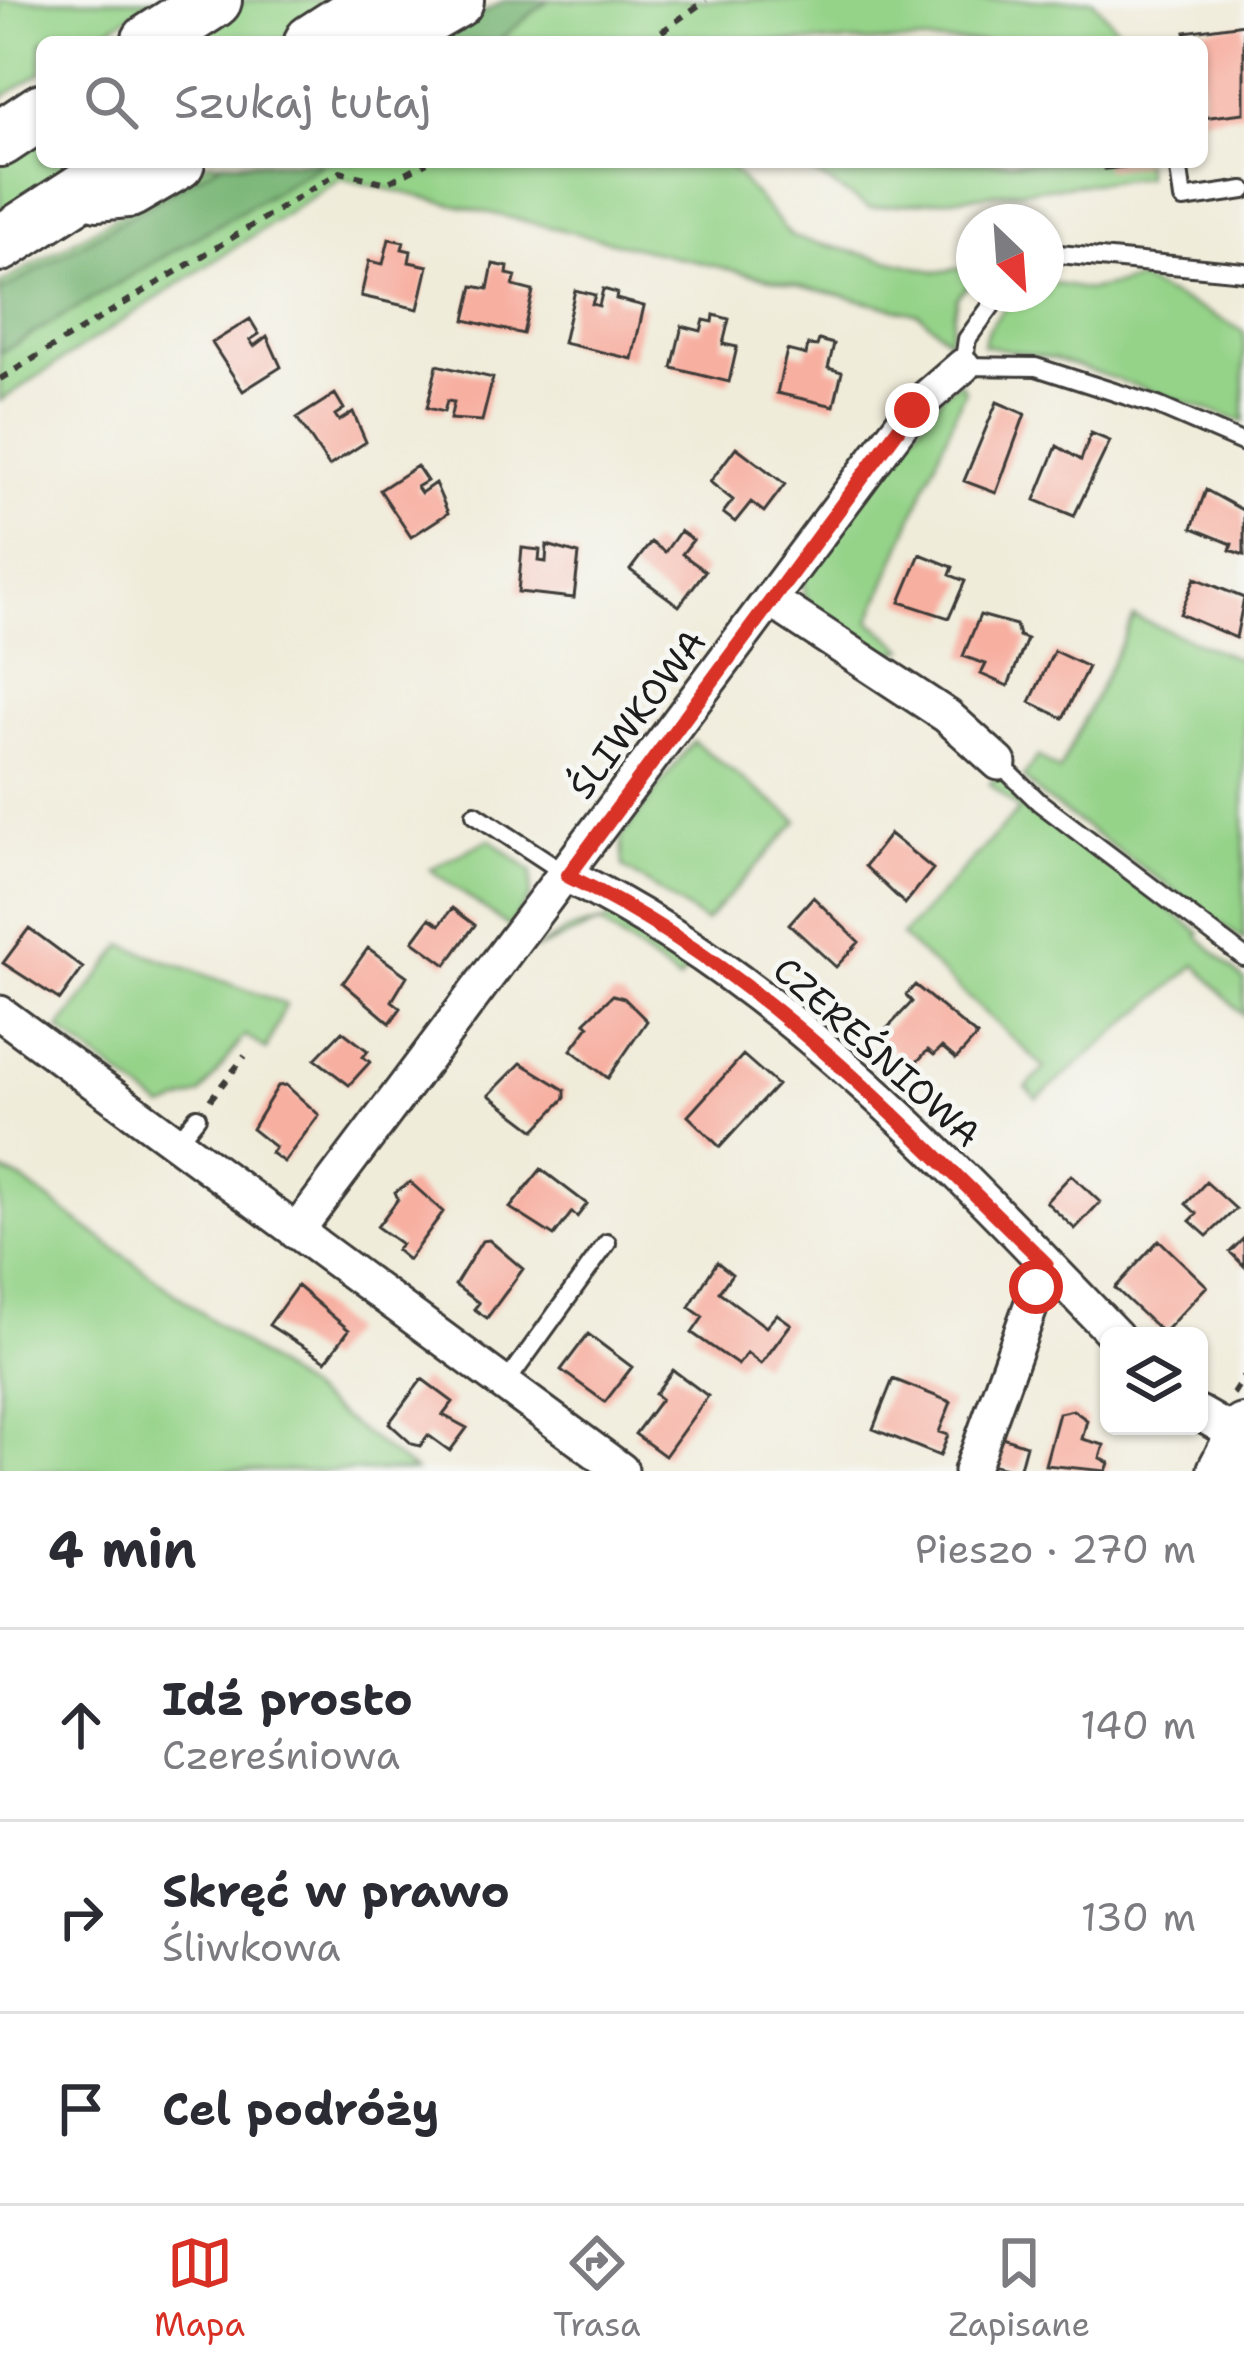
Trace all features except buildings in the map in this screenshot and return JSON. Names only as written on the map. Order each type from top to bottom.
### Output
[{"type":"main road","points":[[158,36],[214,0]]},
{"type":"main road","points":[[322,36],[377,0]]},
{"type":"main road","points":[[393,36],[456,0]]},
{"type":"main road","points":[[0,139],[36,115]]},
{"type":"main road","points":[[0,244],[118,168]]},
{"type":"main road","points":[[77,194],[129,190],[167,168]]},
{"type":"street","name":"ŚLIWKOWA","points":[[568,876],[593,836],[912,410],[963,366]]},
{"type":"street","points":[[772,602],[947,716],[999,763]]},
{"type":"street","points":[[296,1232],[568,876]]},
{"type":"street","name":"CZEREŚNIOWA","points":[[568,876],[650,915],[772,1005],[1107,1327]]},
{"type":"street","points":[[0,1013],[187,1130],[296,1232],[621,1470]]},
{"type":"street","points":[[970,1471],[1046,1264]]},
{"type":"lane","points":[[1179,168],[1183,199],[1244,190]]},
{"type":"lane","points":[[1064,254],[1244,272]]},
{"type":"lane","points":[[987,312],[968,339],[963,366],[1036,367],[1199,421],[1244,443]]},
{"type":"lane","points":[[999,763],[1039,802],[1244,957]]},
{"type":"lane","points":[[475,814],[568,876]]},
{"type":"lane","points":[[506,1383],[607,1243]]},
{"type":"path","points":[[655,36],[706,0]]},
{"type":"path","points":[[0,380],[340,172],[387,183],[416,168]]},
{"type":"path","points":[[187,1130],[245,1056]]},
{"type":"green space","points":[[0,0],[153,0],[97,36],[36,36],[36,76],[0,99]]},
{"type":"green space","points":[[246,0],[344,0],[288,36],[191,36]]},
{"type":"green space","points":[[505,0],[548,0],[504,36],[442,36]]},
{"type":"green space","points":[[548,0],[1093,0],[1124,36],[504,36]]},
{"type":"green space","points":[[36,137],[36,168],[84,168],[0,221],[0,160]]},
{"type":"green space","points":[[200,168],[213,168],[0,292],[0,284]]},
{"type":"green space","points":[[213,168],[315,168],[0,353],[0,292]]},
{"type":"green space","points":[[315,168],[731,168],[792,237],[937,272],[956,269],[949,340],[919,314],[341,178],[0,401],[0,353]]},
{"type":"green space","points":[[806,168],[1145,168],[1146,177],[869,208]]},
{"type":"green space","points":[[1139,280],[1244,332],[1244,422],[1055,359],[983,345],[1001,312],[1064,312],[1064,285],[1089,290]]},
{"type":"green space","points":[[960,382],[965,390],[870,621],[905,649],[893,653],[865,650],[837,635],[815,613],[805,595],[804,573],[945,392]]},
{"type":"green space","points":[[1134,617],[1244,661],[1244,940],[1043,797],[1023,777],[1038,756],[1059,771]]},
{"type":"green space","points":[[693,741],[798,821],[705,922],[623,867],[621,838]]},
{"type":"green space","points":[[997,774],[1034,808],[1200,933],[1244,980],[1244,1016],[1196,965],[1037,1099],[1026,1088],[1045,1068],[901,936],[1019,810],[990,784]]},
{"type":"green space","points":[[490,839],[532,872],[530,898],[509,927],[430,869]]},
{"type":"green space","points":[[615,918],[692,964],[679,981],[600,923],[534,950],[568,930]]},
{"type":"green space","points":[[123,945],[286,1004],[266,1050],[245,1035],[200,1095],[163,1108],[59,1030]]},
{"type":"green space","points":[[0,1170],[21,1179],[415,1471],[0,1471]]},
{"type":"route","points":[[912,410],[593,836],[568,876],[650,915],[772,1005],[1046,1264],[1036,1287]]}]
